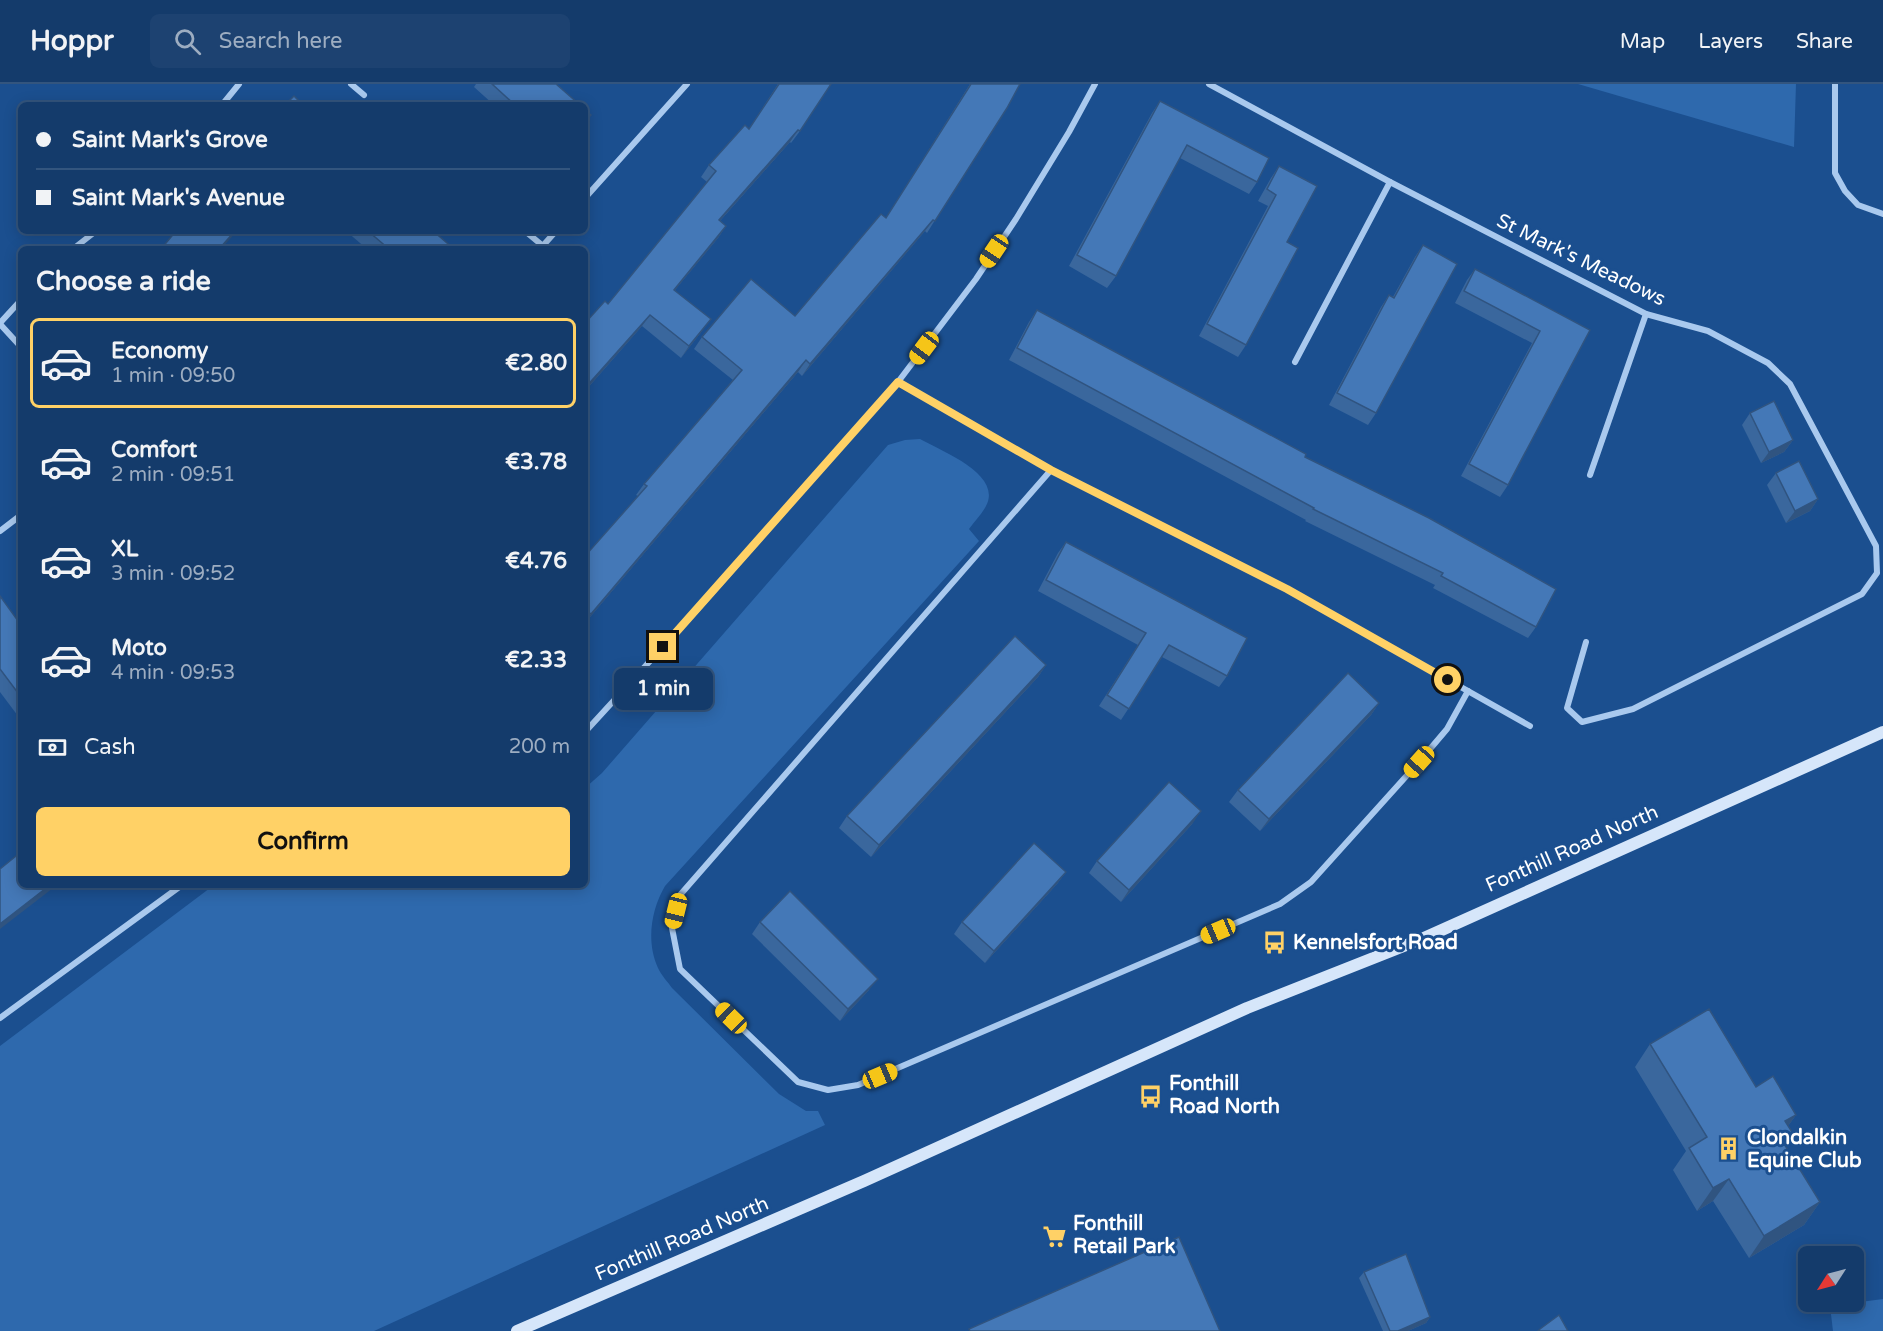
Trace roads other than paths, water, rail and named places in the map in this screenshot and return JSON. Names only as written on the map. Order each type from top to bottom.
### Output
[{"type":"main road","name":"Fonthill Road North","points":[[517,1331],[864,1181],[1247,1008],[1424,938],[1883,732]]},
{"type":"street","points":[[224,102],[239,84]]},
{"type":"street","points":[[351,84],[364,95]]},
{"type":"street","points":[[588,195],[687,84]]},
{"type":"street","points":[[588,729],[702,604],[898,382],[997,248],[1095,84]]},
{"type":"street","name":"St Mark's Meadows","points":[[1209,84],[1390,182],[1646,314],[1708,331],[1768,363],[1790,384],[1875,546],[1877,573],[1862,594],[1633,709],[1582,722],[1567,708],[1586,642]]},
{"type":"street","points":[[1835,84],[1835,173],[1845,191],[1858,205],[1883,214]]},
{"type":"street","points":[[1295,362],[1390,182]]},
{"type":"street","points":[[77,246],[92,234]]},
{"type":"street","points":[[528,234],[539,246]]},
{"type":"street","points":[[543,246],[553,234]]},
{"type":"street","points":[[18,303],[0,323],[18,344]]},
{"type":"street","points":[[1590,475],[1646,314]]},
{"type":"street","points":[[898,382],[1051,470],[1287,589],[1530,726]]},
{"type":"street","points":[[1051,470],[681,895],[672,928],[680,969],[798,1082],[828,1090],[858,1085],[1280,904],[1311,882],[1419,762],[1447,729],[1468,691]]},
{"type":"street","points":[[0,531],[18,518]]},
{"type":"street","points":[[0,1018],[178,888]]},
{"type":"place","name":"Kennelsfort Road","points":[[1275,943]]},
{"type":"place","name":"Fonthill Road North","points":[[1151,1096]]},
{"type":"place","name":"Clondalkin Equine Club","points":[[1729,1149]]},
{"type":"place","name":"Fonthill Retail Park","points":[[1055,1236]]}]
